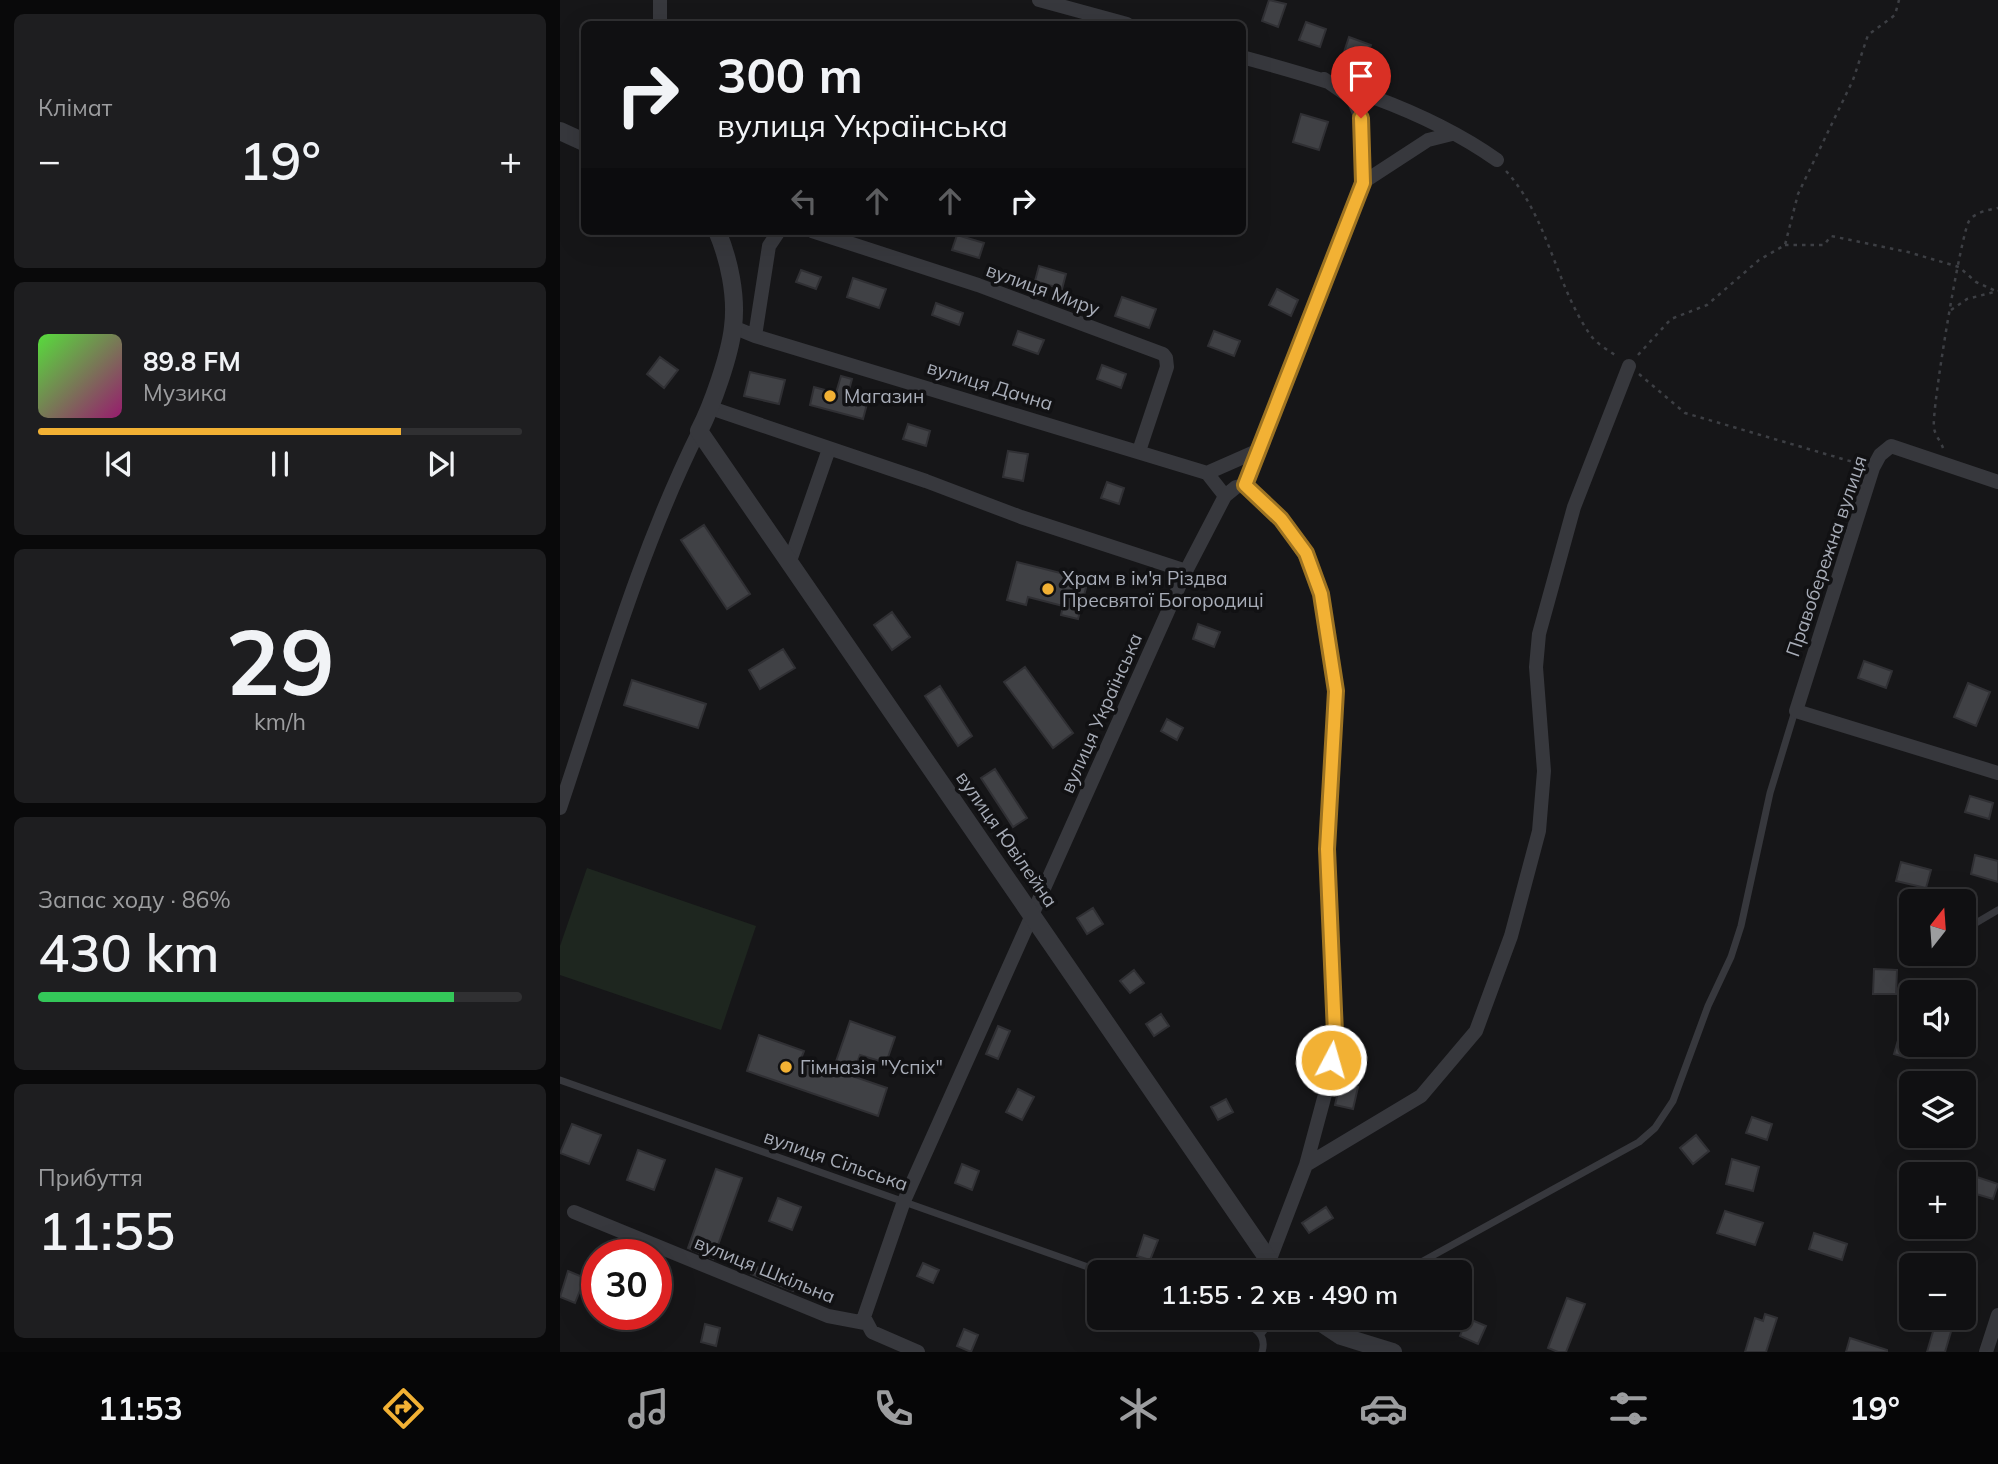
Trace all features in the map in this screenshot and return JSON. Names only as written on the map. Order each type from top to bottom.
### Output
[{"type":"street","points":[[660,0],[660,21]]},
{"type":"street","points":[[1039,0],[1116,21]]},
{"type":"street","points":[[1246,58],[1362,91],[1452,134],[1497,160]]},
{"type":"street","points":[[1245,485],[1363,183],[1361,118],[1353,99],[1324,79]]},
{"type":"street","points":[[1412,149],[1420,118]]},
{"type":"street","points":[[560,131],[581,141]]},
{"type":"street","points":[[1363,183],[1428,140],[1452,134]]},
{"type":"street","points":[[560,808],[621,616],[673,484],[711,408],[733,327],[732,289],[719,235]]},
{"type":"street","points":[[755,336],[769,246],[776,235]]},
{"type":"street","name":"вулиця Миру","points":[[824,235],[978,285],[1163,354],[1167,367],[1139,451]]},
{"type":"street","name":"вулиця Дачна","points":[[733,327],[755,336],[1207,473]]},
{"type":"street","points":[[1306,1165],[1421,1096],[1476,1031],[1511,936],[1539,831],[1544,771],[1536,667],[1539,634],[1574,507],[1629,366]]},
{"type":"street","points":[[711,408],[1021,517],[1186,571]]},
{"type":"street","name":"вулиця Ювілейна","points":[[699,430],[1270,1260]]},
{"type":"street","name":"Правобережна вулиця","points":[[1796,711],[1873,468],[1880,455],[1891,446],[1998,482]]},
{"type":"street","points":[[790,561],[829,449]]},
{"type":"street","points":[[1245,485],[1236,487],[1225,496],[1207,473],[1257,451]]},
{"type":"street","points":[[1245,485],[1281,519],[1314,568],[1321,594],[1336,691],[1327,849],[1335,1033],[1327,1087],[1276,1260]]},
{"type":"street","name":"вулиця Українська","points":[[865,1323],[864,1311],[904,1201],[1186,571],[1225,496]]},
{"type":"street","points":[[1796,711],[1998,773]]},
{"type":"street","name":"вулиця Шкільна","points":[[574,1212],[828,1316],[865,1323]]},
{"type":"street","points":[[1986,1352],[1998,1315]]},
{"type":"street","points":[[865,1323],[872,1332],[918,1352]]},
{"type":"street","points":[[1333,1330],[1341,1336],[1393,1352]]},
{"type":"lane","points":[[1425,1260],[1639,1142],[1655,1128],[1674,1101],[1694,1040],[1731,957],[1741,926],[1770,793],[1796,711]]},
{"type":"lane","points":[[1976,923],[1998,910]]},
{"type":"lane","name":"вулиця Сільська","points":[[560,1080],[1087,1267]]},
{"type":"lane","points":[[1256,1330],[1264,1339],[1262,1352]]},
{"type":"lane","points":[[1261,1334],[1264,1330]]},
{"type":"path","points":[[1785,245],[1798,194],[1853,80],[1868,35],[1895,15],[1899,0]]},
{"type":"path","points":[[1497,160],[1519,184],[1590,335],[1685,413],[1873,468]]},
{"type":"path","points":[[1954,466],[1934,429],[1934,401],[1959,267],[1961,240],[1970,219],[1983,211],[1998,208]]},
{"type":"path","points":[[1629,366],[1671,319],[1707,305],[1759,260],[1785,245],[1824,245],[1831,236],[1908,252],[1959,267],[1976,282],[1997,291]]},
{"type":"path","points":[[1951,310],[1967,299],[1997,291]]},
{"type":"shaded area","points":[[587,868],[756,926],[721,1030],[560,975],[560,946]]},
{"type":"building","points":[[1269,0],[1286,4],[1278,27],[1262,21]]},
{"type":"building","points":[[1306,22],[1326,29],[1320,47],[1299,40]]},
{"type":"building","points":[[1349,37],[1371,45],[1362,68],[1341,61]]},
{"type":"building","points":[[1301,114],[1328,122],[1319,150],[1293,142]]},
{"type":"building","points":[[957,235],[984,243],[979,258],[952,250]]},
{"type":"building","points":[[1039,266],[1066,274],[1062,289],[1035,281]]},
{"type":"building","points":[[801,270],[821,277],[816,289],[796,282]]},
{"type":"building","points":[[853,278],[886,289],[879,308],[847,297]]},
{"type":"building","points":[[1277,289],[1298,300],[1291,316],[1269,305]]},
{"type":"building","points":[[1122,297],[1156,309],[1149,328],[1115,316]]},
{"type":"building","points":[[936,303],[963,313],[959,325],[932,315]]},
{"type":"building","points":[[1018,331],[1044,340],[1038,354],[1013,345]]},
{"type":"building","points":[[1214,331],[1240,341],[1234,356],[1208,346]]},
{"type":"building","points":[[660,357],[678,370],[664,388],[647,374]]},
{"type":"building","points":[[1102,365],[1126,374],[1121,388],[1097,379]]},
{"type":"building","points":[[750,372],[785,380],[779,404],[744,396]]},
{"type":"building","name":"Магазин","points":[[841,376],[852,379],[847,398],[867,404],[863,419],[810,405],[814,387],[836,393]]},
{"type":"building","points":[[908,424],[930,431],[926,446],[903,439]]},
{"type":"building","points":[[1008,451],[1028,454],[1023,481],[1003,477]]},
{"type":"building","points":[[1107,482],[1124,488],[1119,504],[1101,498]]},
{"type":"building","points":[[704,525],[750,594],[727,609],[681,540]]},
{"type":"building","name":"Храм в ім'я Різдва Пресвятої Богородиці","points":[[1017,562],[1088,580],[1078,619],[1061,615],[1063,606],[1028,597],[1026,605],[1007,600]]},
{"type":"building","points":[[892,612],[910,637],[892,650],[874,625]]},
{"type":"building","points":[[1198,624],[1220,632],[1214,647],[1193,639]]},
{"type":"building","points":[[783,649],[795,668],[760,689],[749,670]]},
{"type":"building","points":[[1864,661],[1892,671],[1886,688],[1858,678]]},
{"type":"building","points":[[1025,667],[1073,733],[1053,748],[1004,682]]},
{"type":"building","points":[[632,680],[706,704],[698,728],[624,705]]},
{"type":"building","points":[[1968,683],[1990,692],[1976,726],[1954,717]]},
{"type":"building","points":[[940,686],[972,736],[958,746],[925,696]]},
{"type":"building","points":[[1167,719],[1183,728],[1177,740],[1161,731]]},
{"type":"building","points":[[995,769],[1027,818],[1013,827],[981,778]]},
{"type":"building","points":[[1970,796],[1993,803],[1989,819],[1965,812]]},
{"type":"building","points":[[1975,855],[1998,861],[1998,882],[1971,874]]},
{"type":"building","points":[[1901,862],[1931,870],[1926,888],[1896,881]]},
{"type":"building","points":[[1093,908],[1103,924],[1087,934],[1077,918]]},
{"type":"building","points":[[1874,969],[1897,970],[1896,994],[1873,994]]},
{"type":"building","points":[[1134,970],[1144,983],[1130,993],[1120,981]]},
{"type":"building","points":[[1161,1014],[1169,1026],[1154,1036],[1146,1024]]},
{"type":"building","name":"Гімназія \"Успіх\"","points":[[850,1021],[895,1037],[886,1063],[860,1055],[852,1076],[887,1088],[878,1116],[747,1071],[759,1035],[804,1051],[801,1059],[833,1070]]},
{"type":"building","points":[[998,1026],[1010,1031],[998,1059],[986,1054]]},
{"type":"building","points":[[1899,1037],[1899,1055],[1894,1054]]},
{"type":"building","points":[[1340,1083],[1358,1087],[1353,1109],[1335,1105]]},
{"type":"building","points":[[1018,1089],[1034,1097],[1022,1120],[1006,1112]]},
{"type":"building","points":[[1226,1099],[1233,1112],[1218,1120],[1211,1107]]},
{"type":"building","points":[[1752,1117],[1772,1124],[1767,1140],[1746,1133]]},
{"type":"building","points":[[572,1124],[601,1135],[589,1164],[560,1153]]},
{"type":"building","points":[[1696,1135],[1709,1151],[1693,1164],[1680,1148]]},
{"type":"building","points":[[638,1150],[665,1160],[654,1190],[627,1180]]},
{"type":"building","points":[[1732,1159],[1759,1167],[1753,1191],[1726,1184]]},
{"type":"building","points":[[962,1164],[979,1171],[972,1190],[955,1183]]},
{"type":"building","points":[[716,1169],[742,1178],[713,1259],[688,1248]]},
{"type":"building","points":[[1976,1177],[1998,1184],[1993,1199],[1976,1194]]},
{"type":"building","points":[[778,1198],[801,1207],[792,1230],[769,1221]]},
{"type":"building","points":[[1326,1207],[1333,1218],[1309,1233],[1302,1223]]},
{"type":"building","points":[[1725,1211],[1763,1223],[1755,1245],[1717,1233]]},
{"type":"building","points":[[1814,1233],[1847,1244],[1842,1260],[1809,1249]]},
{"type":"building","points":[[1144,1235],[1158,1240],[1150,1260],[1137,1256]]},
{"type":"building","points":[[923,1263],[939,1270],[933,1283],[917,1276]]},
{"type":"building","points":[[754,1266],[796,1281],[793,1291],[751,1274]]},
{"type":"building","points":[[568,1271],[581,1276],[581,1288],[575,1303],[560,1297]]},
{"type":"building","points":[[1567,1298],[1585,1304],[1566,1352],[1558,1352],[1548,1348]]},
{"type":"building","points":[[1765,1314],[1777,1318],[1766,1352],[1745,1352],[1755,1318],[1763,1321]]},
{"type":"building","points":[[1472,1320],[1486,1326],[1478,1344],[1460,1336],[1462,1330],[1472,1330]]},
{"type":"building","points":[[705,1324],[720,1328],[716,1346],[701,1342]]},
{"type":"building","points":[[964,1329],[978,1335],[971,1352],[957,1346]]},
{"type":"building","points":[[1933,1330],[1951,1330],[1945,1352],[1927,1352]]},
{"type":"building","points":[[1850,1338],[1887,1350],[1887,1352],[1846,1352]]},
{"type":"place","name":"Магазин","points":[[830,396]]},
{"type":"place","name":"Храм в ім'я Різдва Пресвятої Богородиці","points":[[1048,589]]},
{"type":"place","name":"Гімназія \"Успіх\"","points":[[786,1067]]},
{"type":"route","points":[[1331,1060],[1335,1033],[1327,849],[1336,691],[1322,615],[1321,594],[1314,568],[1281,519],[1245,485],[1363,183],[1361,118]]}]
